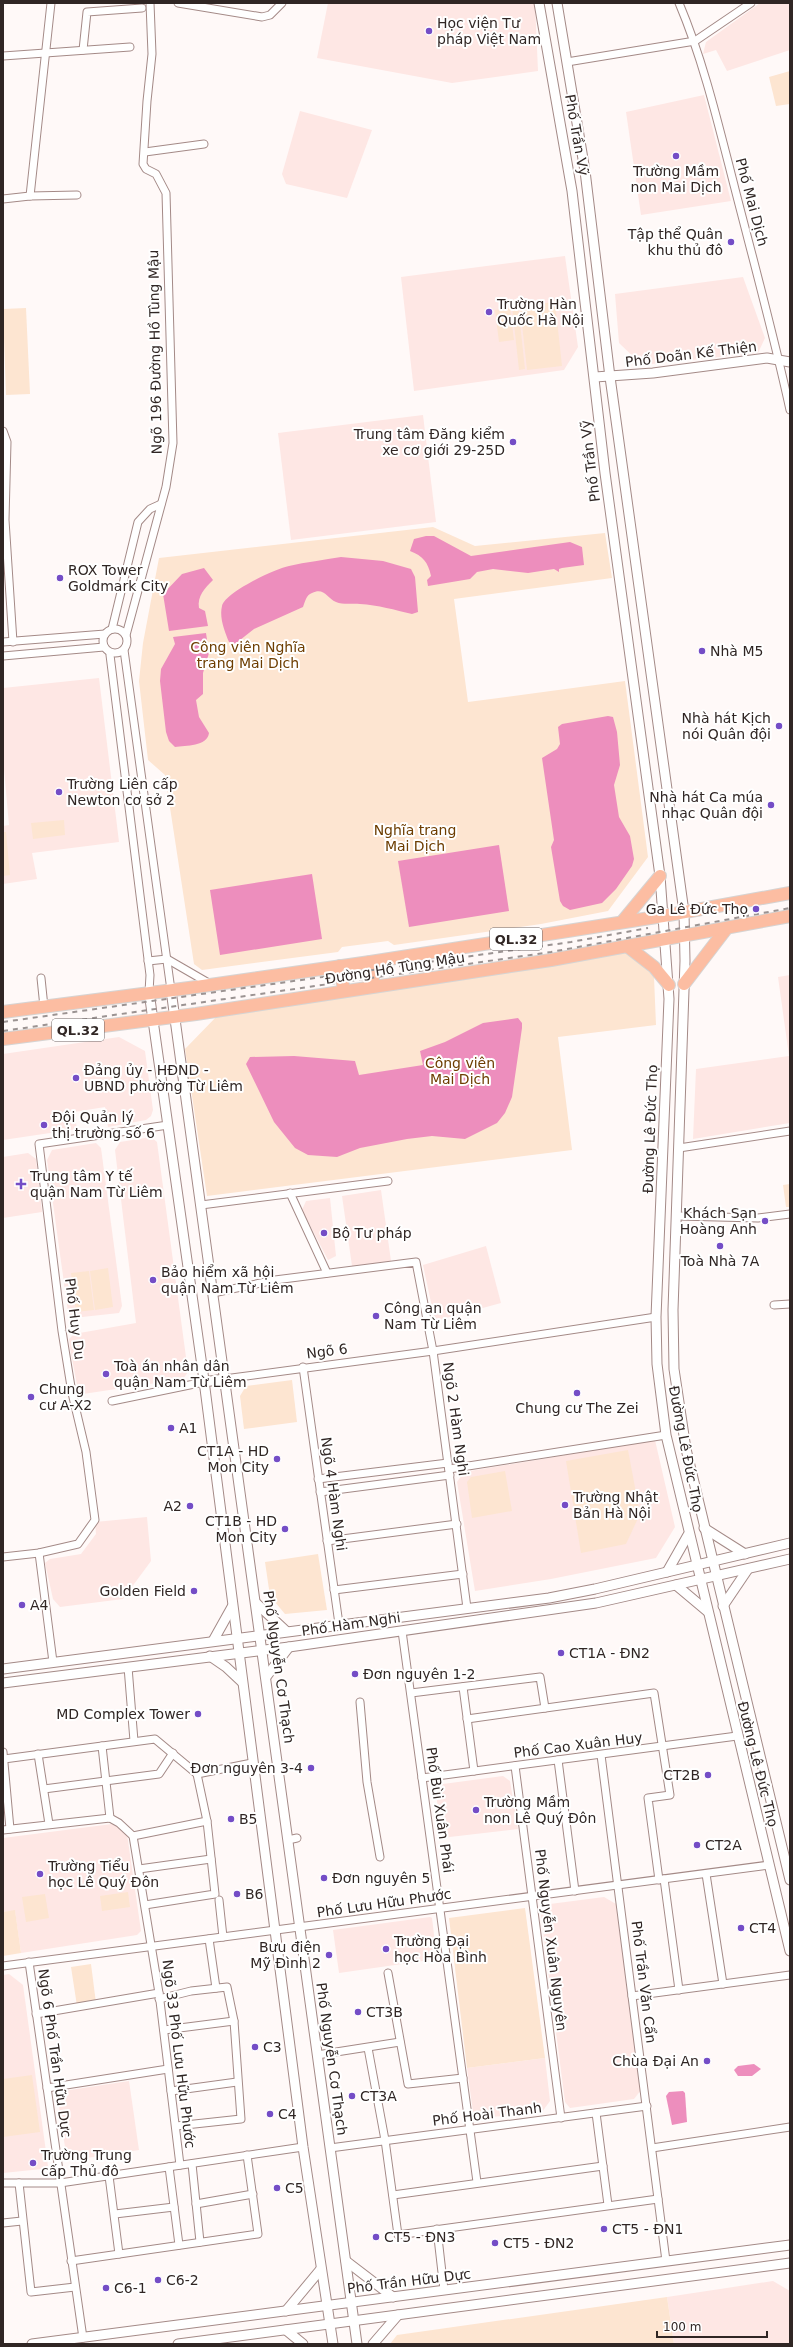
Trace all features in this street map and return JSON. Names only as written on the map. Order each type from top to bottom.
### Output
[{"type":"highway","points":[[622,922],[660,876]]},
{"type":"highway","name":"Đường Hồ Tùng Mậu","points":[[3,1012],[212,985],[370,962],[662,916],[790,893]]},
{"type":"highway","name":"Đường Hồ Tùng Mậu","points":[[3,1039],[175,1017],[374,986],[665,940],[790,916]]},
{"type":"highway","points":[[684,984],[726,929]]},
{"type":"highway","points":[[627,946],[654,967],[669,984]]},
{"type":"highway","points":[[370,962],[374,986]]},
{"type":"highway","points":[[340,966],[344,990]]},
{"type":"main road","name":"Phố Trần Vỹ","points":[[539,3],[572,191],[607,488],[660,876],[665,940]]},
{"type":"main road","name":"Phố Trần Vỹ","points":[[557,3],[585,171],[610,377],[684,912],[686,936]]},
{"type":"main road","points":[[551,65],[567,62]]},
{"type":"main road","name":"Phố Doãn Kế Thiện","points":[[595,377],[610,377],[767,358],[790,362]]},
{"type":"main road","name":"Đường Lê Đức Thọ","points":[[686,936],[673,1310],[675,1378],[686,1449],[704,1528],[787,1851],[790,1880]]},
{"type":"main road","name":"Đường Lê Đức Thọ","points":[[665,940],[669,999],[656,1317],[657,1364],[666,1435],[688,1535],[790,1951]]},
{"type":"main road","name":"Phố Nguyễn Cơ Thạch","points":[[171,990],[266,1678],[292,1839],[300,1928],[357,2344]]},
{"type":"main road","points":[[149,992],[204,1382],[252,1763],[303,2146],[333,2344]]},
{"type":"main road","points":[[669,999],[684,999]]},
{"type":"main road","points":[[204,1382],[224,1379]]},
{"type":"main road","points":[[704,1528],[745,1554]]},
{"type":"main road","points":[[666,1572],[688,1535]]},
{"type":"main road","name":"Phố Hàm Nghi","points":[[3,1669],[595,1590],[790,1543]]},
{"type":"main road","name":"Phố Hàm Nghi","points":[[3,1683],[238,1652],[289,1647],[596,1603],[790,1559]]},
{"type":"main road","points":[[723,1606],[748,1569]]},
{"type":"main road","points":[[676,1585],[707,1611]]},
{"type":"main road","points":[[527,1600],[530,1613]]},
{"type":"main road","points":[[256,1603],[286,1632]]},
{"type":"main road","points":[[213,1641],[232,1607]]},
{"type":"main road","points":[[266,1678],[289,1647]]},
{"type":"main road","points":[[210,1656],[226,1667],[242,1682]]},
{"type":"main road","name":"Phố Trần Hữu Dực","points":[[33,2344],[790,2245]]},
{"type":"main road","points":[[178,2344],[788,2263],[779,2246]]},
{"type":"main road","points":[[346,2261],[393,2297]]},
{"type":"main road","points":[[286,2311],[321,2269]]},
{"type":"main road","points":[[374,2344],[398,2315]]},
{"type":"main road","points":[[286,2330],[303,2344]]},
{"type":"street","points":[[30,196],[44,53],[51,3]]},
{"type":"street","points":[[150,3],[152,54],[147,101],[145,152],[204,144]]},
{"type":"street","points":[[178,3],[262,17],[270,15],[282,3]]},
{"type":"street","name":"Phố Mai Dịch","points":[[679,3],[695,41],[779,361],[790,410]]},
{"type":"street","points":[[567,62],[695,41],[750,3]]},
{"type":"street","points":[[83,50],[88,12],[142,8]]},
{"type":"street","points":[[3,56],[130,47]]},
{"type":"street","points":[[3,51],[3,60]]},
{"type":"street","name":"Ngõ 196 Đường Hồ Tùng Mậu","points":[[126,635],[166,487],[172,443],[167,291],[166,193],[156,174],[146,169],[143,164],[145,152]]},
{"type":"street","points":[[3,199],[30,196],[77,196]]},
{"type":"street","points":[[3,431],[7,442],[5,520],[13,642]]},
{"type":"street","points":[[3,642],[105,634],[112,629],[138,522],[150,509],[161,504]]},
{"type":"street","points":[[112,629],[117,629],[126,635],[128,640],[124,650],[171,990]]},
{"type":"street","points":[[105,634],[103,642],[104,647],[110,655],[148,961],[149,992]]},
{"type":"street","points":[[3,656],[104,647]]},
{"type":"street","points":[[110,655],[124,650]]},
{"type":"street","points":[[148,961],[167,959],[212,985]]},
{"type":"street","points":[[40,978],[44,1007]]},
{"type":"street","name":"Phố Huy Du","points":[[3,1557],[39,1553],[78,1544],[95,1520],[86,1452],[72,1393],[62,1331],[39,1144],[168,1126]]},
{"type":"street","points":[[679,1148],[790,1131]]},
{"type":"street","points":[[201,1205],[388,1180]]},
{"type":"street","points":[[290,1193],[327,1273]]},
{"type":"street","points":[[677,1216],[758,1218],[790,1214]]},
{"type":"street","points":[[213,1293],[275,1280],[416,1262],[433,1351]]},
{"type":"street","points":[[774,1305],[790,1304]]},
{"type":"street","name":"Ngõ 2 Hàm Nghi","points":[[467,1608],[433,1351],[656,1317]]},
{"type":"street","name":"Ngõ 6","points":[[224,1379],[433,1351]]},
{"type":"street","name":"Ngõ 4 Hàm Nghi","points":[[303,1368],[339,1624]]},
{"type":"street","points":[[112,1401],[204,1382]]},
{"type":"street","points":[[320,1492],[449,1469],[666,1435]]},
{"type":"street","points":[[318,1479],[449,1469]]},
{"type":"street","points":[[327,1540],[457,1524]]},
{"type":"street","points":[[39,1553],[53,1662]]},
{"type":"street","points":[[334,1590],[463,1574]]},
{"type":"street","name":"Phố Bùi Xuân Phái","points":[[402,1631],[477,2182]]},
{"type":"street","points":[[128,1667],[134,1741]]},
{"type":"street","points":[[411,1693],[540,1678],[546,1708]]},
{"type":"street","points":[[463,1687],[474,1771]]},
{"type":"street","points":[[467,1719],[654,1693],[670,1795],[648,1798],[679,1990]]},
{"type":"street","points":[[360,1702],[367,1782],[380,1857]]},
{"type":"street","name":"Phố Cao Xuân Huy","points":[[422,1778],[737,1736]]},
{"type":"street","points":[[207,1821],[133,1836],[119,1823],[110,1818],[7,1829],[3,1755],[38,1754],[155,1739],[174,1753],[197,1774],[207,1821],[211,1859],[223,1937]]},
{"type":"street","points":[[102,1746],[110,1818]]},
{"type":"street","points":[[44,1789],[159,1774],[174,1753]]},
{"type":"street","points":[[38,1754],[49,1824]]},
{"type":"street","name":"Phố Trần Văn Cẩn","points":[[601,1755],[666,2261]]},
{"type":"street","points":[[558,1760],[574,1891]]},
{"type":"street","points":[[197,1774],[252,1763]]},
{"type":"street","name":"Phố Nguyễn Xuân Nguyên","points":[[515,1766],[561,2118]]},
{"type":"street","name":"Ngõ 33 Phố Lưu Hữu Phước","points":[[133,1836],[152,1946],[164,2030],[180,2165]]},
{"type":"street","points":[[139,1869],[211,1859]]},
{"type":"street","name":"Phố Lưu Hữu Phước","points":[[3,1966],[769,1865]]},
{"type":"street","points":[[706,1874],[723,1984]]},
{"type":"street","points":[[145,1905],[217,1897]]},
{"type":"street","points":[[209,1939],[216,1988]]},
{"type":"street","name":"Ngõ 6 Phố Trần Hữu Dực","points":[[29,1962],[83,2338]]},
{"type":"street","points":[[388,1974],[408,2084],[463,2078]]},
{"type":"street","points":[[632,1996],[790,1975]]},
{"type":"street","points":[[36,2014],[227,1987],[234,2021],[237,2082],[241,2119],[176,2126]]},
{"type":"street","points":[[164,2030],[234,2021]]},
{"type":"street","points":[[317,2055],[400,2042]]},
{"type":"street","points":[[368,2048],[385,2140],[398,2235],[658,2199]]},
{"type":"street","points":[[47,2088],[168,2069]]},
{"type":"street","points":[[171,2091],[237,2082]]},
{"type":"street","name":"Phố Hoài Thanh","points":[[330,2148],[647,2106]]},
{"type":"street","points":[[596,2113],[608,2205]]},
{"type":"street","points":[[652,2148],[790,2128]]},
{"type":"street","points":[[3,2183],[60,2183],[303,2146]]},
{"type":"street","points":[[72,2261],[258,2234],[247,2155]]},
{"type":"street","points":[[192,2164],[200,2242]]},
{"type":"street","points":[[393,2195],[477,2182],[603,2166]]},
{"type":"street","points":[[169,2167],[179,2245]]},
{"type":"street","points":[[110,2176],[119,2254]]},
{"type":"street","points":[[19,2183],[31,2292],[75,2287]]},
{"type":"street","points":[[196,2204],[252,2194]]},
{"type":"street","points":[[115,2214],[174,2207]]},
{"type":"street","points":[[3,2224],[22,2221]]},
{"type":"street","points":[[437,2229],[444,2290]]},
{"type":"shaded area","name":"Học viện Tư pháp Việt Nam","points":[[328,3],[535,3],[538,71],[452,83],[317,58]]},
{"type":"shaded area","points":[[760,3],[790,3],[790,50],[727,71],[716,50],[703,54],[706,42]]},
{"type":"shaded area","name":"Trường Mầm non Mai Dịch","points":[[704,95],[731,201],[641,215],[626,112]]},
{"type":"shaded area","points":[[300,111],[372,130],[347,198],[286,184],[282,174]]},
{"type":"shaded area","name":"Trường Hàn Quốc Hà Nội","points":[[565,256],[578,347],[564,370],[414,391],[401,277]]},
{"type":"shaded area","points":[[743,277],[765,338],[758,353],[642,365],[619,343],[615,294]]},
{"type":"shaded area","points":[[423,415],[436,522],[291,540],[278,433]]},
{"type":"shaded area","points":[[434,536],[471,556],[570,542],[582,547],[584,565],[562,568],[559,569],[559,572],[554,569],[528,573],[493,569],[477,572],[470,579],[428,586],[427,580],[431,576],[426,563],[422,557],[410,551],[414,539]]},
{"type":"shaded area","points":[[341,557],[383,561],[411,569],[415,577],[418,612],[412,614],[373,605],[339,603],[320,591],[308,595],[303,607],[254,629],[235,644],[229,642],[223,625],[221,611],[225,600],[232,594],[262,576],[282,568],[302,563]]},
{"type":"shaded area","points":[[204,568],[213,580],[202,592],[199,600],[199,608],[205,611],[208,626],[169,631],[163,594],[182,574]]},
{"type":"shaded area","points":[[206,633],[209,653],[203,673],[203,694],[196,700],[199,717],[209,733],[207,738],[200,743],[175,747],[169,741],[166,732],[160,681],[161,669],[175,644],[173,637]]},
{"type":"shaded area","name":"Trường Liên cấp Newton cơ sở 2","points":[[99,678],[119,842],[32,853],[37,879],[3,884],[3,826],[9,825],[3,758],[3,688]]},
{"type":"shaded area","points":[[608,716],[613,717],[617,732],[620,765],[614,785],[619,817],[630,836],[634,859],[632,866],[616,889],[602,903],[570,910],[563,906],[560,901],[551,847],[554,840],[542,758],[557,749],[560,744],[558,727],[562,724]]},
{"type":"shaded area","points":[[499,845],[509,911],[409,927],[398,861]]},
{"type":"shaded area","points":[[312,874],[322,939],[220,955],[210,890]]},
{"type":"shaded area","points":[[790,975],[790,1123],[693,1139],[696,1069],[789,1056],[778,977]]},
{"type":"shaded area","points":[[518,1018],[522,1023],[522,1028],[512,1097],[505,1113],[497,1123],[465,1139],[432,1136],[360,1148],[337,1157],[308,1155],[295,1148],[274,1122],[246,1064],[250,1057],[294,1056],[355,1061],[359,1075],[423,1065],[420,1051],[445,1042],[483,1023]]},
{"type":"shaded area","name":"Đảng ủy - HĐND - UBND phường Từ Liêm","points":[[119,1037],[145,1051],[153,1110],[151,1116],[146,1120],[108,1127],[105,1107],[74,1112],[77,1129],[3,1140],[3,1054]]},
{"type":"shaded area","points":[[151,1137],[157,1142],[188,1372],[183,1379],[83,1394],[78,1390],[69,1339],[74,1334],[136,1323],[115,1150],[120,1142]]},
{"type":"shaded area","points":[[96,1143],[101,1148],[122,1306],[119,1313],[73,1318],[68,1312],[47,1160],[52,1150]]},
{"type":"shaded area","name":"Trung tâm Y tế quận Nam Từ Liêm","points":[[28,1153],[36,1159],[42,1212],[3,1218],[3,1157]]},
{"type":"shaded area","points":[[381,1190],[391,1261],[352,1266],[342,1196]]},
{"type":"shaded area","name":"Bộ Tư pháp","points":[[330,1198],[336,1256],[328,1260],[302,1210],[306,1201]]},
{"type":"shaded area","points":[[486,1246],[501,1303],[435,1321],[423,1265]]},
{"type":"shaded area","name":"Trường Nhật Bản Hà Nội","points":[[655,1440],[675,1527],[656,1558],[551,1579],[475,1591],[457,1482],[464,1472]]},
{"type":"shaded area","points":[[147,1517],[151,1561],[123,1599],[60,1607],[53,1599],[45,1563],[50,1559],[81,1554],[96,1534],[95,1522]]},
{"type":"shaded area","name":"Trường Mầm non Lê Quý Đôn","points":[[503,1776],[510,1781],[518,1829],[441,1838],[436,1792],[443,1784]]},
{"type":"shaded area","points":[[112,1824],[120,1827],[127,1834],[141,1931],[137,1935],[21,1953],[15,1911],[3,1912],[3,1838]]},
{"type":"shaded area","points":[[604,1897],[616,1904],[641,2090],[634,2099],[570,2108],[565,2102],[541,1915],[550,1904]]},
{"type":"shaded area","name":"Trường Đại học Hòa Bình","points":[[430,1917],[432,1918],[437,1959],[339,1973],[333,1930]]},
{"type":"shaded area","points":[[9,1974],[23,1985],[48,2166],[42,2169],[3,2173],[3,1975]]},
{"type":"shaded area","points":[[545,2058],[550,2101],[542,2112],[481,2118],[473,2112],[467,2068]]},
{"type":"shaded area","points":[[754,2064],[761,2069],[752,2076],[738,2076],[734,2070],[738,2066]]},
{"type":"shaded area","points":[[129,2081],[139,2150],[67,2161],[57,2092]]},
{"type":"shaded area","points":[[683,2091],[685,2093],[687,2122],[672,2125],[666,2096],[669,2092]]},
{"type":"shaded area","points":[[773,2281],[790,2291],[790,2344],[674,2344],[667,2297]]},
{"type":"green space","points":[[790,71],[790,104],[776,106],[769,77]]},
{"type":"green space","points":[[555,302],[562,366],[527,370],[520,306]]},
{"type":"green space","points":[[518,305],[525,369],[519,370],[512,306]]},
{"type":"green space","points":[[26,308],[30,394],[6,395],[3,309]]},
{"type":"green space","points":[[510,308],[514,340],[499,342],[495,310]]},
{"type":"green space","points":[[433,527],[475,546],[605,533],[612,578],[454,599],[468,702],[625,681],[648,857],[608,911],[541,924],[394,945],[388,941],[342,947],[338,952],[202,970],[194,964],[165,775],[148,760],[139,681],[143,643],[159,558]]},
{"type":"green space","points":[[64,820],[65,835],[33,839],[31,823]]},
{"type":"green space","points":[[3,832],[6,832],[10,875],[3,876]]},
{"type":"green space","name":"Công viên Mai Dịch","points":[[629,951],[654,977],[656,1025],[558,1037],[572,1150],[207,1196],[185,1049],[218,1015]]},
{"type":"green space","points":[[790,1184],[790,1207],[786,1207],[783,1185]]},
{"type":"green space","points":[[108,1268],[113,1307],[95,1310],[90,1271]]},
{"type":"green space","points":[[89,1271],[94,1310],[76,1312],[71,1273]]},
{"type":"green space","points":[[292,1380],[297,1422],[244,1429],[240,1396],[246,1386]]},
{"type":"green space","points":[[628,1450],[640,1514],[626,1544],[581,1553],[566,1461]]},
{"type":"green space","points":[[505,1471],[512,1511],[472,1518],[467,1482],[471,1477]]},
{"type":"green space","points":[[318,1554],[327,1610],[285,1614],[270,1596],[265,1562]]},
{"type":"green space","points":[[128,1892],[130,1907],[102,1911],[100,1896]]},
{"type":"green space","points":[[45,1894],[49,1918],[26,1922],[22,1897]]},
{"type":"green space","points":[[525,1908],[545,2058],[467,2068],[449,1918]]},
{"type":"green space","points":[[15,1910],[21,1953],[3,1956],[3,1912]]},
{"type":"green space","points":[[91,1964],[96,2003],[77,2006],[71,1967]]},
{"type":"green space","points":[[32,2075],[40,2132],[3,2137],[3,2079]]},
{"type":"green space","points":[[667,2297],[674,2344],[390,2344],[397,2335]]},
{"type":"railway","points":[[3,1031],[551,952],[790,908]]},
{"type":"railway","points":[[3,1022],[571,942],[648,928]]},
{"type":"place","name":"Học viện Tư pháp Việt Nam","points":[[429,31]]},
{"type":"place","name":"Trường Mầm non Mai Dịch","points":[[676,156]]},
{"type":"place","name":"Tập thể Quân khu thủ đô","points":[[731,242]]},
{"type":"place","name":"Trường Hàn Quốc Hà Nội","points":[[489,312]]},
{"type":"place","name":"Trung tâm Đăng kiểm xe cơ giới 29-25D","points":[[513,442]]},
{"type":"place","name":"ROX Tower Goldmark City","points":[[60,578]]},
{"type":"place","name":"Nhà M5","points":[[702,651]]},
{"type":"place","name":"Nhà hát Kịch nói Quân đội","points":[[779,726]]},
{"type":"place","name":"Trường Liên cấp Newton cơ sở 2","points":[[59,792]]},
{"type":"place","name":"Nhà hát Ca múa nhạc Quân đội","points":[[771,805]]},
{"type":"place","name":"Ga Lê Đức Thọ","points":[[756,909]]},
{"type":"place","name":"Đảng ủy - HĐND - UBND phường Từ Liêm","points":[[76,1078]]},
{"type":"place","name":"Đội Quản lý thị trường số 6","points":[[44,1125]]},
{"type":"place","name":"Trung tâm Y tế quận Nam Từ Liêm","points":[[21,1184]]},
{"type":"place","name":"Khách Sạn Hoàng Anh","points":[[765,1221]]},
{"type":"place","name":"Bộ Tư pháp","points":[[324,1233]]},
{"type":"place","name":"Toà Nhà 7A","points":[[720,1246]]},
{"type":"place","name":"Bảo hiểm xã hội quận Nam Từ Liêm","points":[[153,1280]]},
{"type":"place","name":"Công an quận Nam Từ Liêm","points":[[376,1316]]},
{"type":"place","name":"Toà án nhân dân quận Nam Từ Liêm","points":[[106,1374]]},
{"type":"place","name":"Chung cư The Zei","points":[[577,1393]]},
{"type":"place","name":"Chung cư A-X2","points":[[31,1397]]},
{"type":"place","name":"A1","points":[[171,1428]]},
{"type":"place","name":"CT1A - HD Mon City","points":[[277,1459]]},
{"type":"place","name":"Trường Nhật Bản Hà Nội","points":[[565,1505]]},
{"type":"place","name":"A2","points":[[190,1506]]},
{"type":"place","name":"CT1B - HD Mon City","points":[[285,1529]]},
{"type":"place","name":"Golden Field","points":[[194,1591]]},
{"type":"place","name":"A4","points":[[22,1605]]},
{"type":"place","name":"CT1A - ĐN2","points":[[561,1653]]},
{"type":"place","name":"Đơn nguyên 1-2","points":[[355,1674]]},
{"type":"place","name":"MD Complex Tower","points":[[198,1714]]},
{"type":"place","name":"Đơn nguyên 3-4","points":[[311,1768]]},
{"type":"place","name":"CT2B","points":[[708,1775]]},
{"type":"place","name":"Trường Mầm non Lê Quý Đôn","points":[[476,1810]]},
{"type":"place","name":"B5","points":[[231,1819]]},
{"type":"place","name":"CT2A","points":[[697,1845]]},
{"type":"place","name":"Trường Tiểu học Lê Quý Đôn","points":[[40,1874]]},
{"type":"place","name":"Đơn nguyên 5","points":[[324,1878]]},
{"type":"place","name":"B6","points":[[237,1894]]},
{"type":"place","name":"CT4","points":[[741,1928]]},
{"type":"place","name":"Trường Đại học Hòa Bình","points":[[386,1949]]},
{"type":"place","name":"Bưu điện Mỹ Đình 2","points":[[329,1955]]},
{"type":"place","name":"CT3B","points":[[358,2012]]},
{"type":"place","name":"C3","points":[[255,2047]]},
{"type":"place","name":"Chùa Đại An","points":[[707,2061]]},
{"type":"place","name":"CT3A","points":[[352,2096]]},
{"type":"place","name":"C4","points":[[270,2114]]},
{"type":"place","name":"Trường Trung cấp Thủ đô","points":[[33,2163]]},
{"type":"place","name":"C5","points":[[277,2188]]},
{"type":"place","name":"CT5 - ĐN1","points":[[604,2229]]},
{"type":"place","name":"CT5 - ĐN3","points":[[376,2237]]},
{"type":"place","name":"CT5 - ĐN2","points":[[495,2243]]},
{"type":"place","name":"C6-2","points":[[158,2280]]},
{"type":"place","name":"C6-1","points":[[106,2288]]},
{"type":"park label","name":"Công viên Nghĩa trang Mai Dịch","points":[[248,656]]},
{"type":"park label","name":"Nghĩa trang Mai Dịch","points":[[415,838]]}]
